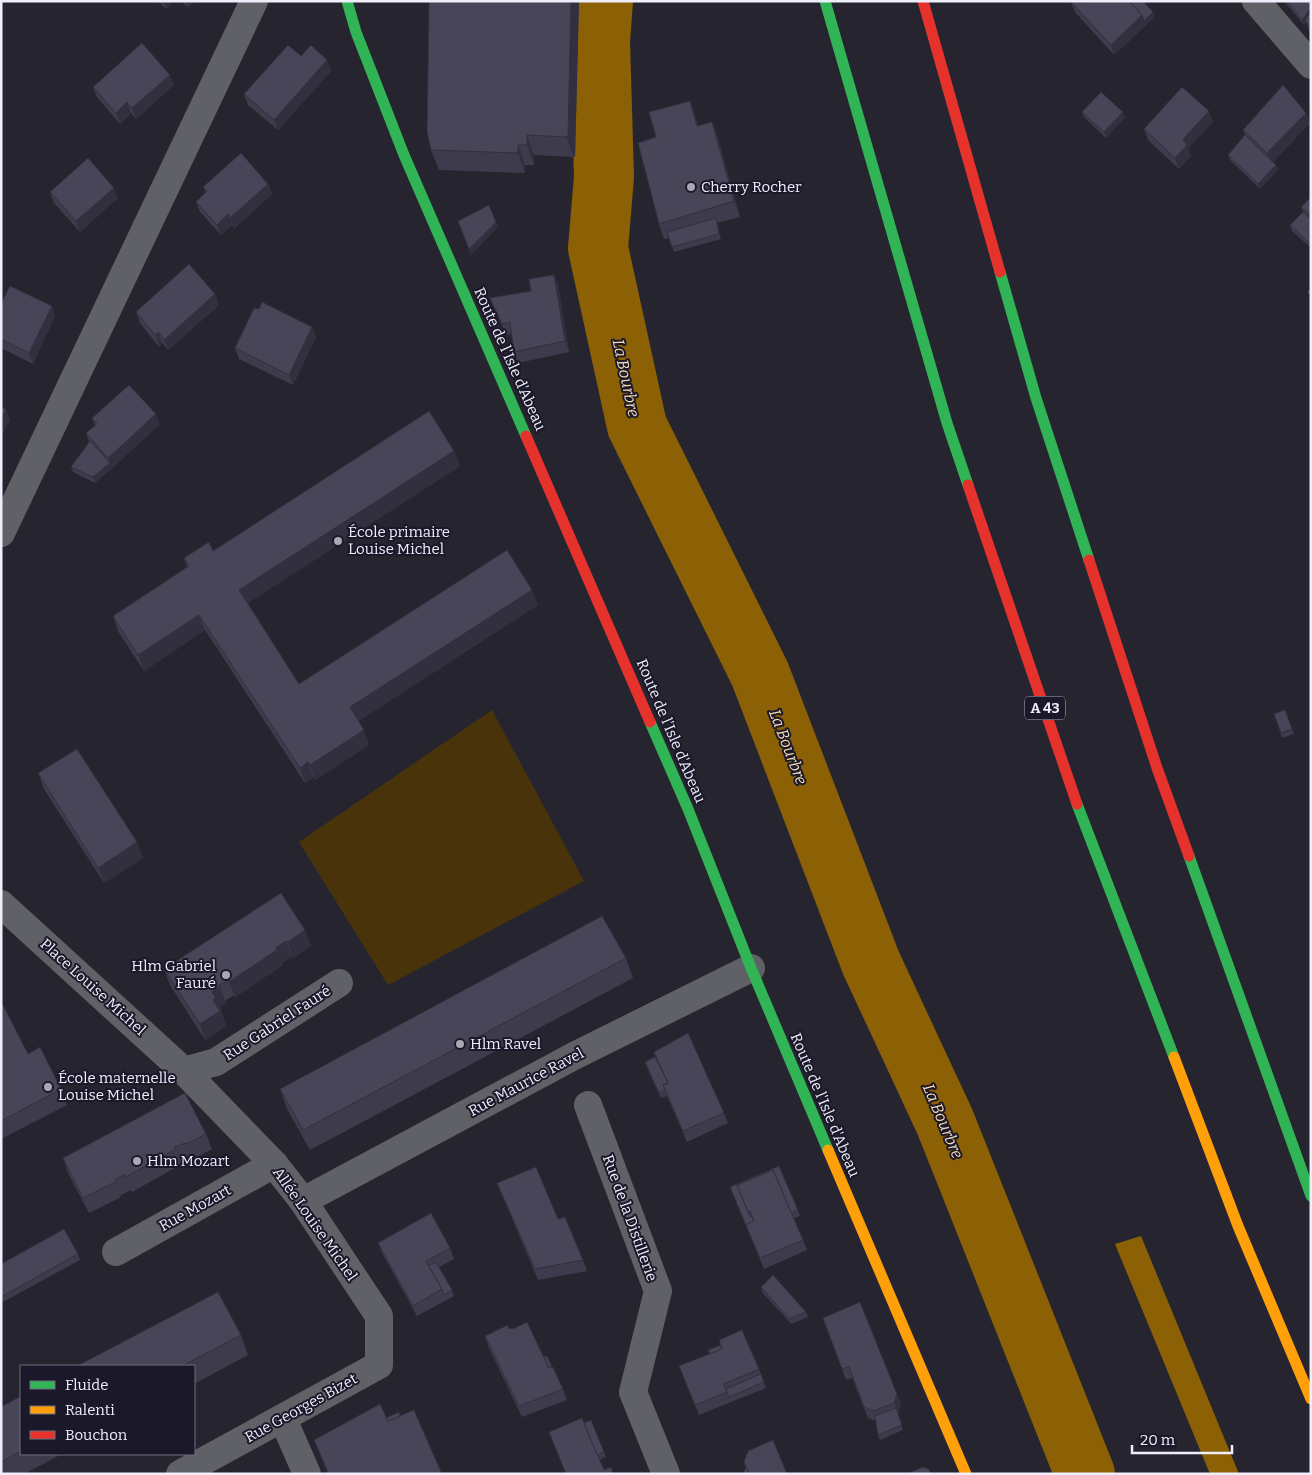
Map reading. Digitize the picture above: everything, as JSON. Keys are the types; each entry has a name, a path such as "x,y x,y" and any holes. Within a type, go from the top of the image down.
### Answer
{"main road":[{"name":"Route de l'Isle d'Abeau","path":"346,1 356,32 404,155 680,791 751,968 966,1474"},
{"name":"A 43","path":"825,1 947,423 1074,796 1238,1226 1311,1399"},
{"path":"923,1 1042,417 1157,768 1311,1196"}],"street":[{"path":"1,533 254,1"},
{"path":"1256,1 1311,64"},
{"name":"Place Louise Michel","path":"1,904 184,1071"},
{"name":"Rue Maurice Ravel","path":"303,1201 574,1056 751,968"},
{"name":"Rue Gabriel Fauré","path":"184,1071 216,1062 339,983"},
{"name":"Allée Louise Michel","path":"184,1071 274,1164 303,1201 379,1316"},
{"name":"Rue de la Distillerie","path":"588,1105 658,1292 633,1392 666,1474"},
{"name":"Rue Mozart","path":"116,1252 274,1164"},
{"name":"Rue Georges Bizet","path":"180,1474 379,1365 379,1316"},
{"path":"283,1419 307,1474"}],"shaded area":[{"path":"492,710 584,881 388,985 299,842"},
{"path":"1141,1236 1239,1474 1210,1474 1115,1244"}],"building":[{"path":"430,1 571,1 568,136 527,135 527,145 518,145 518,153 431,150 427,132"},
{"path":"1129,1 1142,15 1111,45 1071,2"},
{"path":"1129,1 1143,1 1153,12 1144,21 1142,15"},
{"path":"1287,1 1310,1 1311,8 1302,20"},
{"path":"1311,11 1311,27 1305,21"},
{"path":"142,43 170,75 132,108 127,102 116,113 93,87"},
{"path":"288,45 301,56 311,45 327,60 274,120 244,94"},
{"path":"1283,85 1306,113 1267,153 1243,130"},
{"path":"1182,87 1209,111 1183,139 1187,145 1175,158 1144,129"},
{"path":"1101,92 1123,112 1104,132 1082,112"},
{"name":"Cherry Rocher","path":"690,101 697,126 712,122 734,201 659,224 638,143 656,137 649,112"},
{"path":"1245,135 1276,165 1258,184 1228,155"},
{"path":"241,153 268,184 230,218 228,214 217,225 196,202 207,191 203,187"},
{"path":"88,158 114,188 76,221 50,192"},
{"path":"1311,197 1311,216 1301,207"},
{"path":"489,205 496,222 469,249 458,221"},
{"path":"1303,212 1311,219 1311,245 1290,225"},
{"path":"716,218 719,234 672,247 667,232"},
{"path":"189,264 215,294 164,340 158,332 156,336 136,312"},
{"path":"554,275 565,341 514,352 510,322 502,324 490,298 531,291 529,279"},
{"path":"10,286 52,306 29,353 1,339 1,304"},
{"path":"1311,288 1311,296 1307,292"},
{"path":"262,302 312,327 289,375 235,348 254,308 259,309"},
{"path":"129,385 156,414 108,458 86,433 97,424 92,418"},
{"path":"1,407 6,409 1,419"},
{"path":"429,411 454,451 239,590 299,684 507,550 532,590 350,707 364,730 310,765 308,762 300,768 199,615 138,655 113,616 189,566 184,558 209,542 213,551"},
{"path":"90,441 110,463 93,477 71,467"},
{"path":"1285,710 1292,729 1281,733 1274,714"},
{"path":"77,749 137,842 98,868 38,773"},
{"name":"Hlm Gabriel Fauré","path":"281,893 305,930 288,942 286,941 276,948 277,950 229,982 229,980 219,985 220,987 212,992 216,998 213,1000 220,1011 200,1024 164,969"},
{"path":"602,916 626,958 303,1130 280,1089"},
{"path":"1,1001 28,1054 40,1047 61,1089 1,1121"},
{"path":"688,1033 724,1113 683,1131 663,1085 668,1083 654,1052"},
{"path":"655,1057 668,1083 663,1085 665,1090 659,1093 645,1062"},
{"name":"Hlm Mozart","path":"185,1093 206,1134 175,1147 176,1149 126,1177 125,1174 115,1180 115,1182 83,1198 63,1158"},
{"path":"779,1166 798,1210 791,1213 773,1170 737,1185 750,1217 754,1221 746,1225 748,1230 730,1187"},
{"path":"536,1167 558,1219 565,1217 583,1260 535,1269 497,1183"},
{"path":"773,1170 803,1240 760,1258 746,1225 754,1221 750,1211 748,1212 737,1185"},
{"path":"431,1213 450,1248 426,1261 442,1289 413,1306 378,1243"},
{"path":"64,1229 78,1254 1,1297 1,1264"},
{"path":"436,1262 452,1290 444,1295 429,1266"},
{"path":"773,1275 806,1312 789,1319 761,1287"},
{"path":"218,1292 241,1335 184,1365 79,1365"},
{"path":"860,1302 897,1394 894,1403 873,1411 864,1407 849,1367 842,1369 823,1318"},
{"path":"527,1322 549,1368 553,1367 563,1389 519,1406 485,1336 508,1325 509,1329 513,1329"},
{"path":"742,1330 759,1369 724,1384 727,1392 695,1405 679,1366 722,1349 719,1340"},
{"path":"721,1345 722,1349 710,1354 708,1350"},
{"path":"547,1356 552,1367 549,1368 544,1357"},
{"path":"761,1374 764,1382 729,1397 726,1389"},
{"path":"20,1397 20,1452 1,1462 1,1407"},
{"path":"380,1404 388,1421 414,1410 442,1474 329,1474 314,1440"},
{"path":"896,1408 902,1425 878,1435 875,1416"},
{"path":"399,1412 400,1416 388,1421 386,1418"},
{"path":"582,1418 604,1470 611,1467 613,1474 566,1474 549,1432"},
{"path":"591,1420 604,1452 597,1455 584,1423"},
{"path":"773,1440 787,1474 749,1474 744,1462 748,1451"},
{"path":"746,1467 749,1474 743,1474"},
{"path":"923,1467 929,1469 931,1474 906,1474"}],"waterway":[{"name":"La Bourbre","path":"603,1 600,42 604,177 598,248 637,426 760,674 871,963 945,1122 1085,1474"}],"traffic: fast":[{"path":"347,1 356,32 404,155 526,436"},
{"path":"825,1 947,423 968,485"},
{"path":"1000,272 1036,398 1089,560"},
{"path":"650,722 688,809 751,968 828,1150"},
{"path":"1077,804 1174,1057"},
{"path":"1189,856 1311,1196"}],"traffic: slow":[{"path":"1174,1057 1238,1226 1311,1399"},
{"path":"828,1150 966,1474"}],"traffic: jam":[{"path":"923,1 1000,272"},
{"path":"526,436 650,722"},
{"path":"968,485 1077,804"},
{"path":"1089,560 1157,768 1189,856"}],"place":[{"name":"Cherry Rocher","path":"691,187"},
{"name":"École primaire Louise Michel","path":"338,541"},
{"name":"Hlm Gabriel Fauré","path":"226,975"},
{"name":"Hlm Ravel","path":"460,1044"},
{"name":"École maternelle Louise Michel","path":"48,1087"},
{"name":"Hlm Mozart","path":"137,1161"}]}
